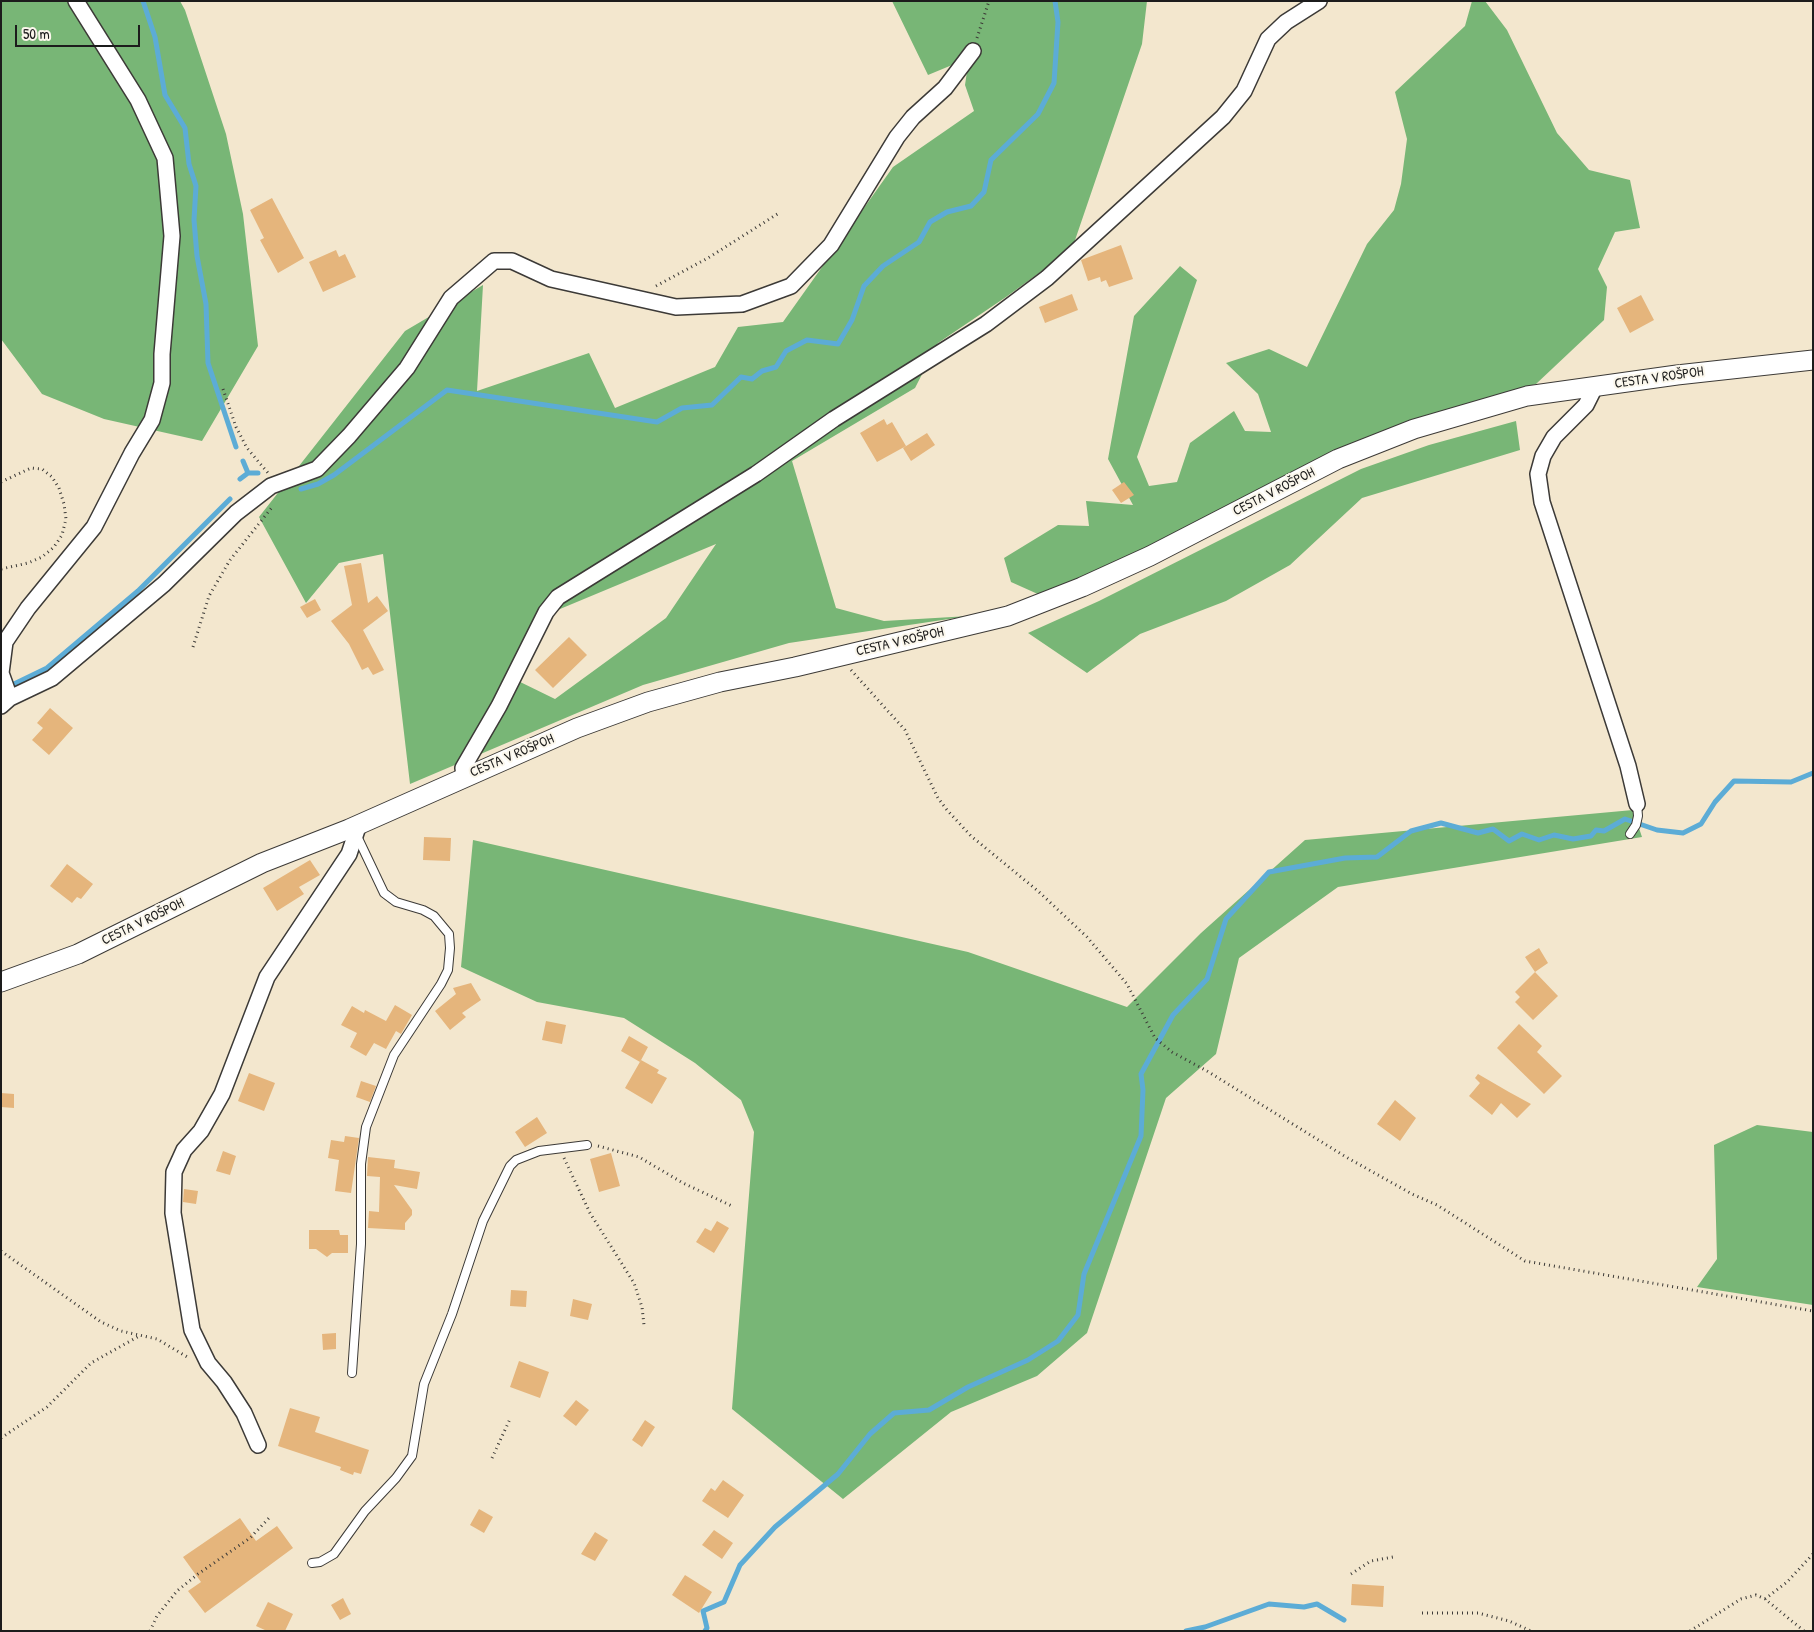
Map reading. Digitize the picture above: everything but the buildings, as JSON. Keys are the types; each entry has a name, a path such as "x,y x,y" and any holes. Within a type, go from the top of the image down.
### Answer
{"street":[{"path":"76,1 138,100 165,158 172,236 162,354 162,383 152,420 132,453 94,528 28,608 5,642 1,673 6,702 52,678 164,584 236,513 273,484 316,469 350,436 406,368 452,298 494,261 512,261 551,279 676,307 742,304 791,286 831,245 897,137 913,116 945,88 973,51"},
{"path":"464,776 464,768 499,706 546,612 558,597 756,474 834,419 986,324 1047,278 1223,117 1244,92 1268,39 1286,22 1318,1"},
{"name":"CESTA V ROŠPOH","path":"1,982 78,954 143,924 262,863 357,829 464,776 577,728 648,702 720,682 1008,616 1082,587 1150,556 1338,459 1414,429 1527,396 1677,375 1813,360"},
{"path":"1595,387 1586,405 1554,437 1538,474 1542,502 1628,766 1637,804"},
{"path":"258,1445 234,1396 208,1363 192,1330 173,1213 174,1172 184,1150 201,1131 222,1094 267,977 349,854 357,829"}],"lane":[{"path":"1630,834 1636,825 1638,816 1637,804"},
{"path":"352,1373 361,1244 362,1157 366,1127 394,1055 441,984 448,970 450,948 449,934 434,916 423,910 396,902 384,893 357,829"},
{"path":"312,1563 320,1562 334,1554 365,1511 396,1478 412,1456 424,1384 452,1314 484,1222 505,1174 516,1160 539,1151 558,1147 587,1145"}],"path":[{"path":"973,51 989,1"},
{"path":"627,296 658,285 708,258 779,212"},
{"path":"193,647 209,596 230,560 258,522 277,501 273,484 247,448 236,427 223,389"},
{"path":"1,482 31,468 42,469 52,477 59,488 66,519 62,535 54,547 42,557 28,563 1,568"},
{"path":"840,656 898,722 911,740 938,798 956,820 1077,927 1127,984 1138,1010 1155,1038 1172,1052 1412,1194 1444,1208 1525,1261 1813,1311"},
{"path":"587,1145 615,1149 639,1157 698,1191 732,1206"},
{"path":"558,1147 590,1213 634,1283 642,1307 644,1325"},
{"path":"1,1250 102,1322 121,1332 142,1334 157,1339 190,1359 208,1363"},
{"path":"1,1438 47,1407 91,1363 142,1334"},
{"path":"492,1458 510,1419"},
{"path":"150,1631 157,1616 177,1591 250,1538 269,1518"},
{"path":"1765,1599 1786,1582 1813,1554"},
{"path":"1351,1574 1371,1562 1393,1557"},
{"path":"1690,1631 1747,1597 1756,1595 1765,1599 1804,1631"},
{"path":"1422,1613 1478,1613 1509,1621 1531,1631"}],"green space":[{"path":"1,1 180,1 185,10 226,134 243,214 258,346 202,441 104,419 42,394 1,339"},
{"path":"892,1 1147,1 1142,44 1072,249 938,343 915,388 792,461 836,608 884,621 969,616 789,643 643,685 410,784 383,554 339,563 306,603 259,517 405,331 483,285 477,391 589,353 615,408 715,367 738,327 783,322 893,167 974,111 965,85 969,58 928,75","holes":["716,544 666,618 555,699 512,678 536,619"]},
{"path":"1472,1 1485,1 1507,30 1557,133 1589,170 1630,180 1640,228 1615,232 1598,269 1607,287 1604,320 1536,384 1419,419 1127,561 1040,595 1011,582 1004,558 1058,525 1089,526 1086,501 1133,505 1108,459 1134,316 1180,266 1197,280 1137,457 1149,486 1177,482 1190,443 1234,411 1245,431 1271,432 1258,394 1226,363 1269,349 1307,367 1367,244 1394,210 1401,184 1407,139 1395,92 1465,26"},
{"path":"1516,421 1520,450 1362,498 1290,565 1226,601 1140,634 1087,673 1028,633 1099,601 1361,469 1429,445"},
{"path":"1633,810 1642,837 1338,887 1239,958 1216,1054 1166,1098 1087,1333 1037,1376 951,1412 843,1499 732,1409 754,1132 741,1100 695,1063 624,1018 537,1002 461,967 473,840 968,952 1127,1007 1201,933 1305,840"},
{"path":"1757,1125 1813,1132 1813,1305 1697,1287 1717,1259 1714,1145"}],"waterway":[{"path":"143,1 155,37 165,95 185,128 189,164 196,186 194,220 197,256 206,304 208,363 236,447"},
{"path":"301,489 318,484 334,475 447,390 657,422 682,408 712,405 741,377 752,379 762,371 776,367 786,351 807,340 838,344 852,320 864,286 883,266 919,242 930,222 947,212 971,206 984,192 991,160 1038,114 1054,83 1058,22 1055,1"},
{"path":"243,461 248,473"},
{"path":"240,479 248,473 258,473"},
{"path":"14,684 47,668 138,591 230,499"},
{"path":"705,1631 707,1628 703,1611 724,1602 740,1565 775,1527 838,1474 870,1434 894,1413 929,1410 968,1387 1028,1360 1058,1341 1078,1315 1084,1274 1141,1136 1143,1090 1141,1074 1173,1015 1207,979 1226,919 1269,872 1345,858 1377,857 1411,831 1441,823 1478,833 1493,829 1509,841 1522,834 1539,840 1554,835 1573,839 1591,836 1596,830 1604,831 1625,819 1657,830 1683,833 1701,824 1715,802 1734,781 1791,782 1813,773"},
{"path":"1186,1631 1205,1627 1269,1604 1304,1607 1317,1604 1344,1620"}]}
